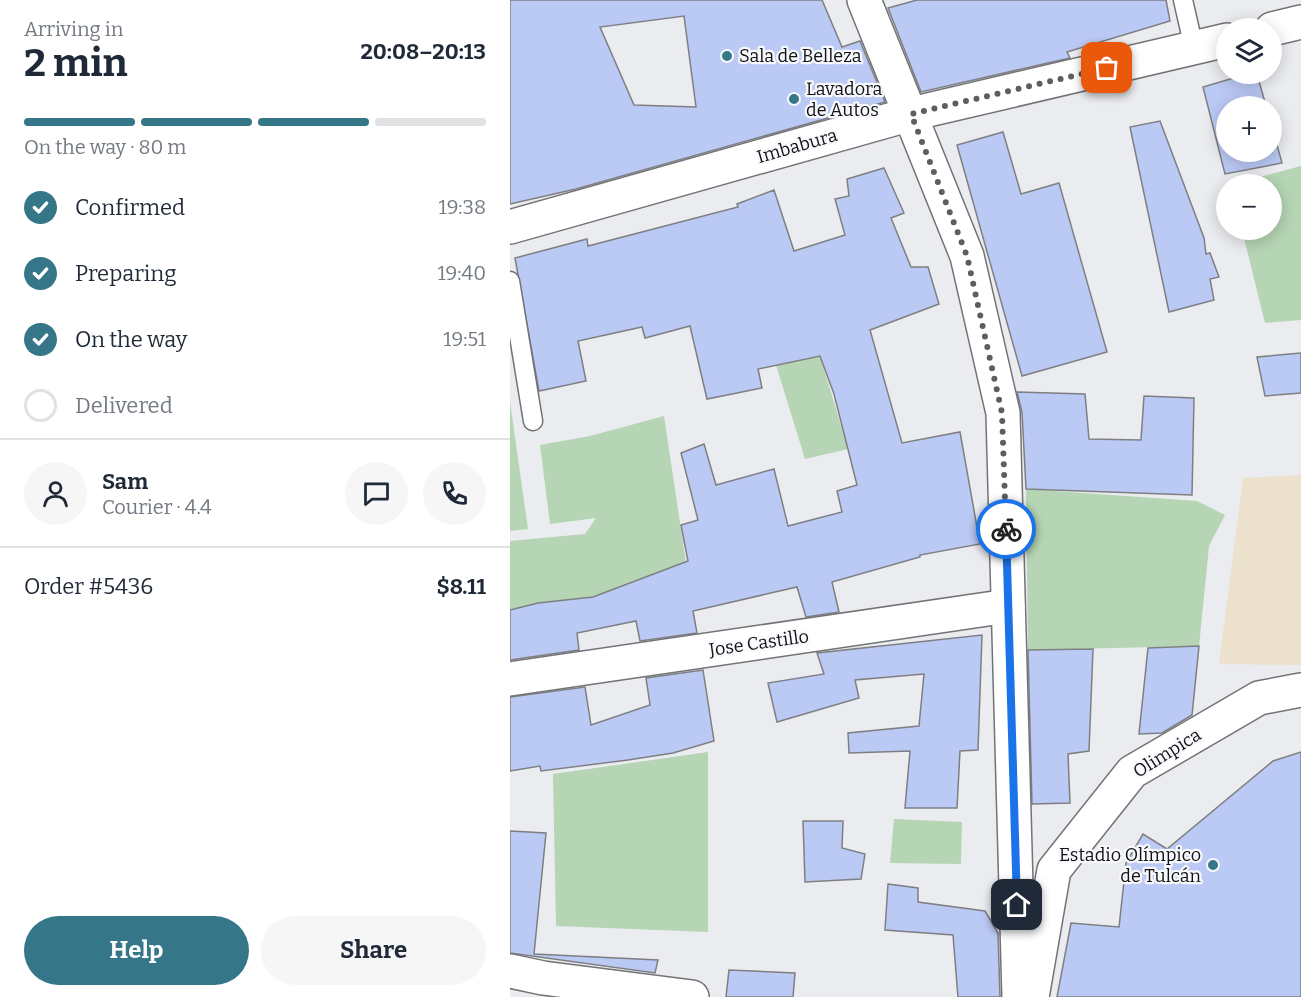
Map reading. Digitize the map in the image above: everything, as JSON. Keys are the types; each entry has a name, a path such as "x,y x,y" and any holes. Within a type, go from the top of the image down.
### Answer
{"street":[{"path":"864,0 967,256 1002,413 1019,997"},
{"path":"1282,27 1301,22"},
{"name":"Imbabura","path":"510,227 911,114 1216,43"},
{"name":"Jose Castillo","path":"510,679 1008,606"},
{"name":"Olimpica","path":"1032,997 1054,870 1132,772 1259,698 1301,690"},
{"path":"510,971 543,978 692,997"}],"lane":[{"path":"1183,0 1194,48"},
{"path":"510,281 533,421"}],"shaded area":[{"path":"1301,475 1301,665 1219,664 1243,478"}],"green space":[{"path":"1301,166 1301,320 1265,323 1244,240 1282,240 1282,174 1271,174"},
{"path":"820,356 848,449 805,459 776,365"},
{"path":"510,402 528,529 510,531"},
{"path":"664,416 687,569 642,578 593,597 510,610 510,541 585,534 596,518 550,524 540,445 590,436"},
{"path":"1026,489 1197,501 1225,515 1209,546 1199,646 1028,650"},
{"path":"708,752 708,932 556,926 553,774"},
{"path":"894,819 962,822 961,864 890,863"}],"building":[{"path":"510,0 822,0 842,47 860,41 885,102 576,189 510,204","holes":["684,16 696,107 634,105 600,27"]},
{"path":"917,0 1166,0 1170,21 1067,52 1070,58 921,92 888,8"},
{"path":"1216,83 1260,84 1263,96 1216,96 1216,138 1203,87"},
{"path":"1160,121 1204,238 1206,254 1210,253 1219,277 1210,279 1214,300 1169,312 1130,127"},
{"path":"1003,132 1021,194 1059,183 1107,352 1022,376 957,145"},
{"path":"1222,162 1282,163 1225,174"},
{"path":"884,168 904,213 891,218 911,267 928,267 939,304 870,330 902,443 960,432 980,544 920,555 920,557 832,582 839,612 806,617 797,587 693,611 697,633 640,641 636,621 577,633 579,650 510,660 510,610 538,603 593,597 688,561 681,525 698,520 681,453 704,444 716,485 774,469 788,526 842,512 837,491 857,485 834,394 820,356 758,369 762,388 707,399 690,326 645,338 642,327 578,341 586,381 539,391 515,258 587,239 588,246 738,207 737,204 774,190 794,251 845,235 835,199 849,196 847,179"},
{"path":"1301,353 1301,393 1265,396 1257,357"},
{"path":"1017,392 1085,394 1089,439 1141,440 1144,396 1194,398 1192,495 1026,489 1022,412"},
{"path":"982,635 978,750 960,751 957,808 905,808 910,751 849,753 848,733 919,726 924,674 855,680 859,698 777,722 768,683 824,674 817,653"},
{"path":"1199,646 1192,715 1162,733 1139,734 1148,648"},
{"path":"1093,649 1089,751 1068,754 1070,803 1032,804 1028,650"},
{"path":"703,670 714,741 673,753 628,760 541,771 540,766 510,771 510,697 585,687 591,725 650,705 646,678"},
{"name":"Estadio Olímpico de Tulcán","path":"1301,752 1301,997 1057,997 1071,923 1119,927 1126,863 1143,834 1167,849 1273,761"},
{"path":"803,821 843,821 842,848 865,854 861,879 805,882"},
{"path":"510,831 546,833 534,954 658,960 655,973 510,953"},
{"path":"888,884 918,888 918,902 985,911 998,933 1000,997 958,997 953,935 885,930"},
{"path":"729,970 795,973 793,997 726,997"}],"way so far":[{"path":"1006,529 1002,413 967,256 911,114 1107,68"}],"place":[{"name":"Sala de Belleza","path":"727,56"},
{"name":"Lavadora de Autos","path":"794,99"},
{"name":"Estadio Olímpico de Tulcán","path":"1213,865"}],"route":[{"path":"1006,529 1017,905"}]}
